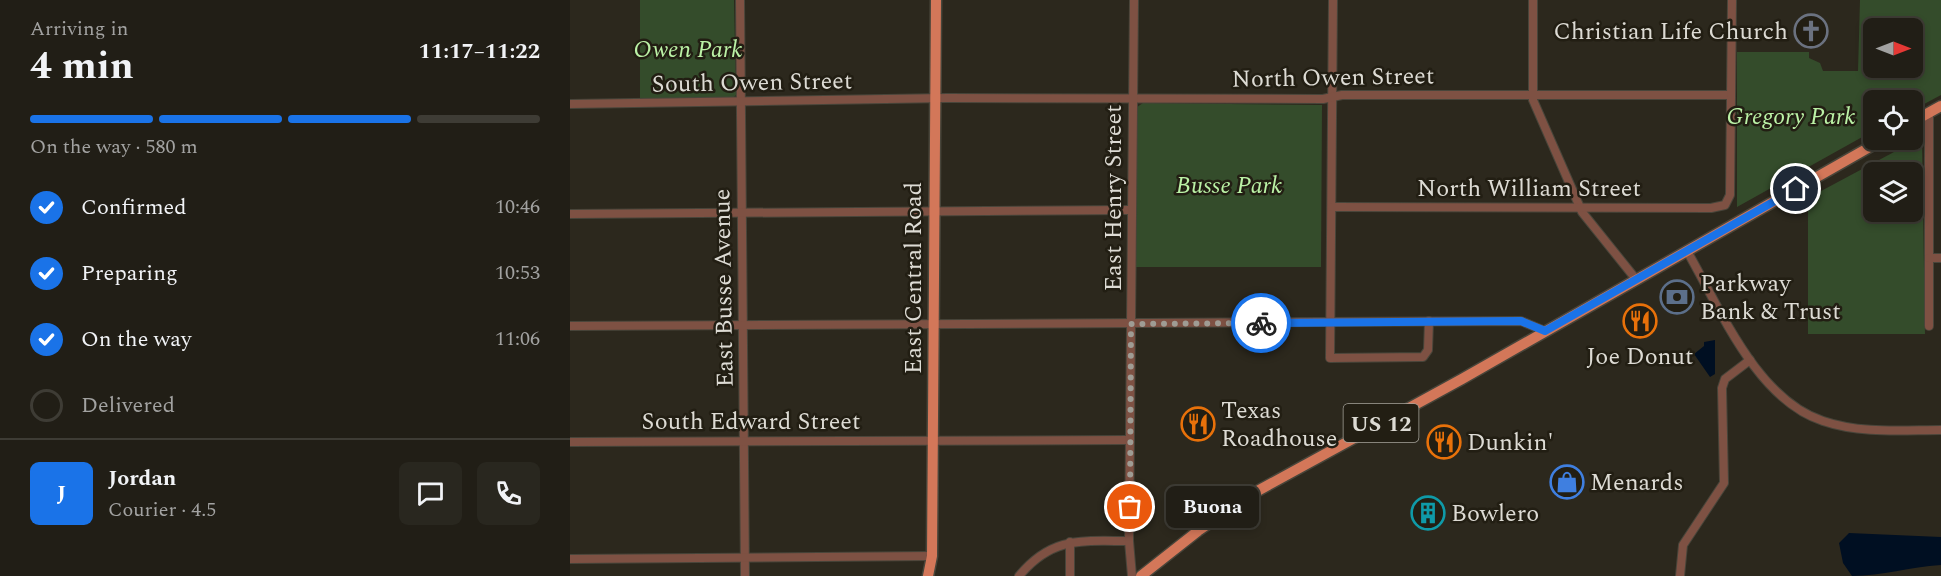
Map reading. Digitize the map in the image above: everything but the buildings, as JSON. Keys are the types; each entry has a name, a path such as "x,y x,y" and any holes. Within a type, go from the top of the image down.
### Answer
{"main road":[{"name":"East Central Road","path":"935,576 932,556 936,0"},
{"path":"1923,116 1941,106"},
{"name":"US 12","path":"1141,576 1198,531 1252,494 1864,150"},
{"name":"East Central Road","path":"928,576 932,556"}],"street":[{"name":"East Busse Avenue","path":"740,0 745,576"},
{"name":"East Henry Street","path":"1132,576 1129,541 1134,0"},
{"path":"1334,0 1330,358 1423,357 1428,350 1429,321"},
{"path":"1533,0 1532,95 1579,208 1635,278"},
{"path":"1731,95 1732,0"},
{"name":"North Owen Street","path":"935,99 1323,99 1333,96 1731,95"},
{"name":"North William Street","path":"1332,207 1711,208 1725,205 1730,195 1731,95"},
{"name":"South Owen Street","path":"570,104 935,99"},
{"path":"1929,113 1929,326"},
{"path":"570,214 1132,210"},
{"path":"1687,251 1750,360 1774,390 1789,403 1823,421 1863,429 1941,430"},
{"path":"1929,258 1941,258"},
{"path":"570,326 1521,321 1545,331"},
{"path":"1680,576 1683,545 1724,483 1722,388 1725,379 1750,360"},
{"name":"South Edward Street","path":"570,442 1130,440"},
{"path":"1019,576 1043,553 1070,542 1129,541"},
{"path":"1070,542 1070,576"},
{"path":"570,559 932,556"}],"green space":[{"name":"Owen Park","path":"640,0 734,0 736,95 733,98 640,99"},
{"name":"Gregory Park","path":"1860,0 1941,0 1941,95 1923,105 1923,90 1863,90 1863,137 1737,207 1737,52 1809,52 1809,58 1820,63 1823,71 1858,71"},
{"name":"Busse Park","path":"1143,103 1322,105 1321,267 1136,267 1137,107"},
{"path":"1898,150 1922,150 1922,162 1875,162"},
{"path":"1863,169 1863,222 1923,222 1923,203 1925,334 1808,334 1808,198"}],"water":[{"path":"1715,340 1715,374 1710,377 1694,354 1704,346 1704,342"},
{"path":"1849,533 1941,537 1941,565 1852,576 1843,563 1839,543"}],"way so far":[{"path":"1130,507 1131,324 1261,323"}],"place":[{"name":"Christian Life Church","path":"1811,31"},
{"name":"Parkway Bank & Trust","path":"1677,297"},
{"name":"Joe Donut","path":"1640,321"},
{"name":"Texas Roadhouse","path":"1198,424"},
{"name":"Dunkin'","path":"1444,442"},
{"name":"Menards","path":"1567,482"},
{"name":"Buona","path":"1130,507"},
{"name":"Bowlero","path":"1428,513"}],"route":[{"path":"1261,323 1521,321 1545,331 1635,278 1796,189"}]}
